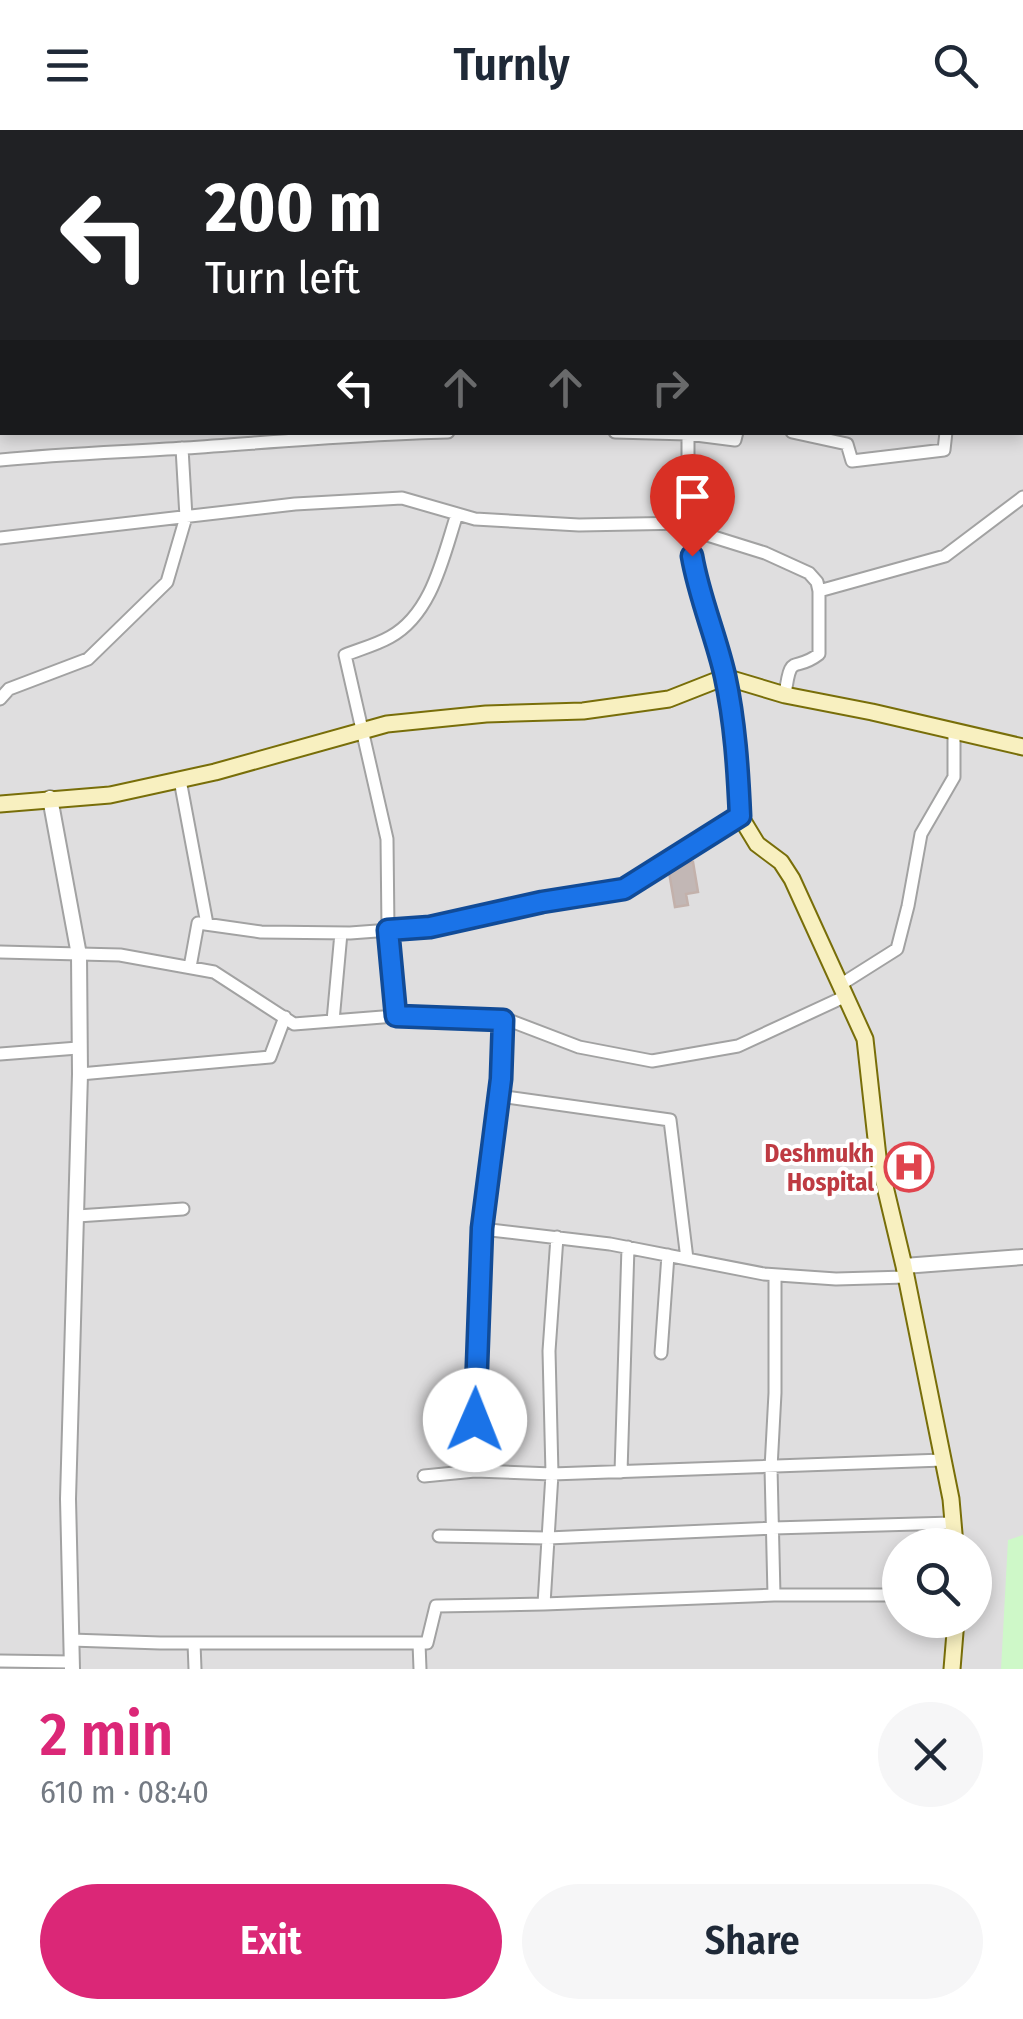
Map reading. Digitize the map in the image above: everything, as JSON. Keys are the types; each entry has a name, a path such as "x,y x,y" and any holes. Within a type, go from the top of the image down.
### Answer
{"main road":[{"path":"725,677 738,762 740,816 757,844 782,862 792,879 866,1038 878,1157 953,1528"},
{"path":"0,804 110,796 215,772 388,724 486,714 583,711 669,699 725,677 786,695 1023,747"},
{"path":"952,1669 955,1638"}],"street":[{"path":"0,460 369,435"},
{"path":"688,435 688,526 697,583 725,677"},
{"path":"701,435 735,440 736,435"},
{"path":"806,435 846,444 852,462 944,450 946,435"},
{"path":"0,699 9,689 88,659 167,582 186,517 182,448"},
{"path":"0,538 295,504 402,498 474,519 688,526 765,553 808,573 817,582 819,654 792,666 786,695"},
{"path":"820,591 944,556 1023,498"},
{"path":"396,1016 388,930 386,838 345,656 391,637 416,616 438,574 457,514"},
{"path":"0,952 120,955 214,972 294,1024 396,1016 511,1020 579,1047 652,1060 738,1046 843,990 897,948 921,834 954,777 954,731"},
{"path":"180,780 206,924"},
{"path":"0,1661 72,1665 68,1500 80,1074 78,955 50,798"},
{"path":"190,967 198,923 260,932 342,933 430,927 542,902 624,889 740,816"},
{"path":"334,1020 342,933"},
{"path":"80,1074 270,1057 284,1017"},
{"path":"475,1470 482,1228 499,1096 503,1020"},
{"path":"0,1054 78,1048"},
{"path":"499,1096 670,1120 688,1258"},
{"path":"77,1216 184,1210"},
{"path":"482,1228 628,1247 775,1274 836,1279 1023,1257"},
{"path":"544,1604 552,1474 549,1351 557,1237"},
{"path":"622,1472 628,1247"},
{"path":"661,1353 668,1255"},
{"path":"774,1594 771,1468 775,1274"},
{"path":"424,1476 475,1470 552,1474 942,1460"},
{"path":"439,1536 548,1538 953,1524"},
{"path":"71,1640 427,1644 436,1606 774,1594 882,1595"},
{"path":"194,1643 195,1669"},
{"path":"418,1643 420,1669"}],"shaded area":[{"path":"0,435 1023,435 1023,1669 0,1669"}],"green space":[{"path":"1023,1535 1023,1669 1001,1669 1008,1540"}],"building":[{"path":"693,862 698,892 686,894 688,905 675,907 669,872"},
{"path":"903,1152 918,1152 917,1180 903,1179"}],"place":[{"name":"Deshmukh Hospital","path":"909,1167"}],"route":[{"path":"475,1420 482,1228 501,1079 503,1020 396,1016 388,930 430,927 542,902 624,889 740,816 738,762 725,677 692,556"}]}
